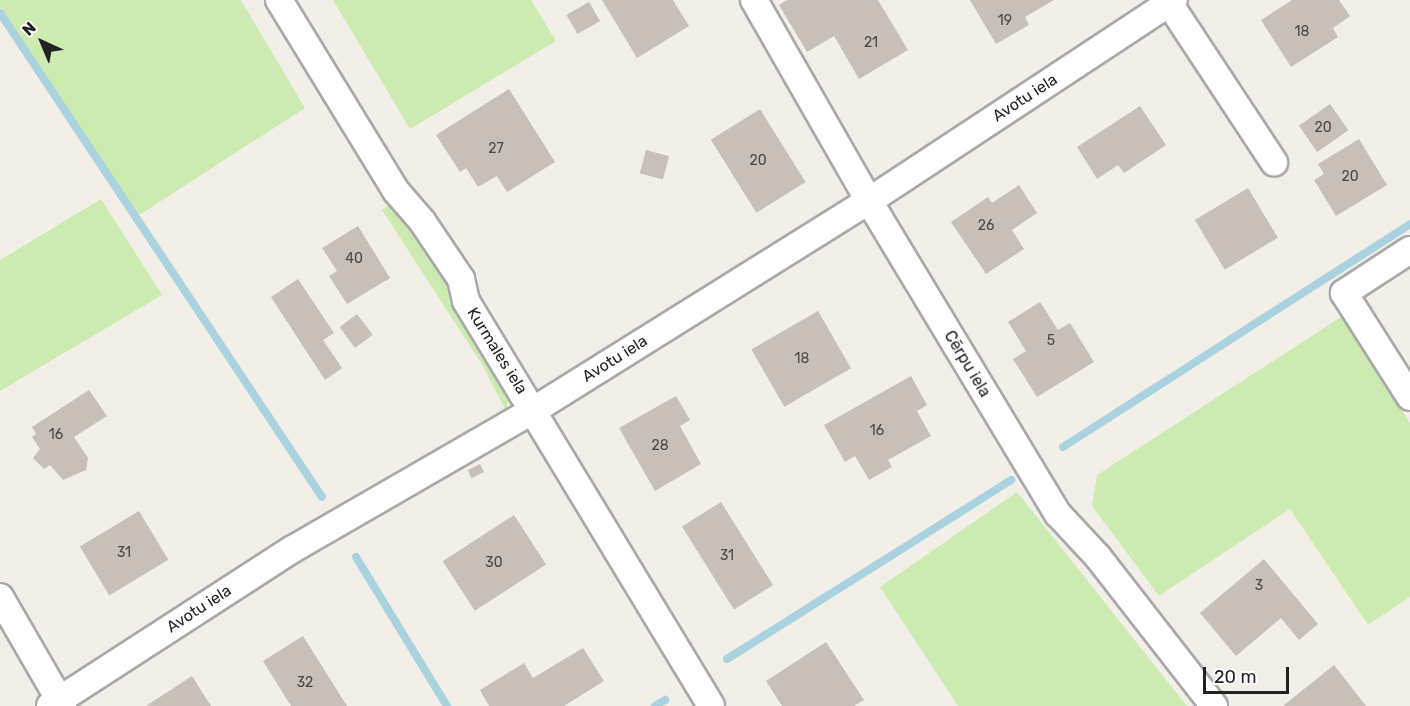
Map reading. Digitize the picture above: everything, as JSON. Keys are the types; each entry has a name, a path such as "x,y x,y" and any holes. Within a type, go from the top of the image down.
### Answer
{"street":[{"name":"Kurmales iela","path":"279,0 396,191 422,221 461,279 466,301 711,706"},
{"name":"Cērpu iela","path":"754,0 869,201 1058,514 1098,557 1214,706"},
{"name":"Avotu iela","path":"58,704 293,549 534,410 869,201 1172,2"},
{"path":"1172,2 1274,162"},
{"path":"1410,250 1344,293 1410,397"},
{"path":"0,597 58,704"}],"green space":[{"path":"0,0 241,0 305,108 133,219 0,7"},
{"path":"333,0 531,0 556,41 410,129"},
{"path":"101,199 162,295 0,391 0,260"},
{"path":"391,204 449,285 509,395 506,411 483,366 382,210"},
{"path":"1341,317 1410,423 1410,597 1368,625 1290,509 1159,596 1092,506 1097,475"},
{"path":"1017,492 1187,706 958,706 880,587"}],"building":[{"path":"602,0 673,0 689,26 637,58"},
{"path":"787,0 878,0 908,50 859,79 834,36 807,52 779,5"},
{"path":"970,0 1054,0 1025,17 1029,25 996,44"},
{"path":"1292,0 1339,0 1350,16 1333,28 1338,37 1291,67 1261,20"},
{"path":"589,2 600,21 577,34 566,15"},
{"path":"509,89 555,162 507,192 497,176 478,187 466,168 460,172 436,135"},
{"path":"1330,104 1348,130 1317,152 1299,126"},
{"path":"1140,106 1166,145 1124,173 1118,165 1097,179 1077,147"},
{"path":"760,109 806,182 756,213 711,140"},
{"path":"1359,139 1387,185 1336,216 1314,180 1324,174 1318,164"},
{"path":"646,150 669,156 663,179 640,173"},
{"path":"1019,185 1037,213 1012,230 1024,249 986,274 951,222 988,197 992,203"},
{"path":"1248,188 1278,238 1225,270 1195,220"},
{"path":"358,226 390,278 347,304 329,276 337,271 322,248"},
{"path":"298,279 334,333 323,340 342,368 325,380 271,297"},
{"path":"1040,302 1058,330 1070,323 1094,362 1037,397 1013,359 1026,351 1008,322"},
{"path":"818,311 851,368 784,407 751,350"},
{"path":"357,314 373,335 355,348 339,327"},
{"path":"911,376 927,405 917,411 931,436 888,460 892,467 869,480 855,456 845,462 824,425"},
{"path":"89,390 107,416 74,437 88,458 86,470 63,480 50,465 44,469 33,458 40,449 32,437 36,434 32,427"},
{"path":"676,396 690,420 680,426 701,464 655,491 619,428"},
{"path":"480,464 484,472 472,478 468,470"},
{"path":"721,502 773,585 734,609 682,526"},
{"path":"139,511 168,560 109,595 80,547"},
{"path":"514,515 546,564 475,611 443,561"},
{"path":"1264,559 1318,624 1299,640 1281,618 1236,656 1200,613"},
{"path":"303,636 347,706 291,706 263,661"},
{"path":"826,642 864,700 854,706 782,706 766,681"},
{"path":"583,648 604,681 564,706 489,706 480,690 524,663 533,678"},
{"path":"1334,665 1366,706 1283,706"},
{"path":"192,676 211,706 146,706"}],"waterway":[{"path":"0,13 322,497"},
{"path":"1063,447 1410,224"},
{"path":"727,659 1011,480"},
{"path":"356,557 447,706"},
{"path":"655,706 665,700"}]}
